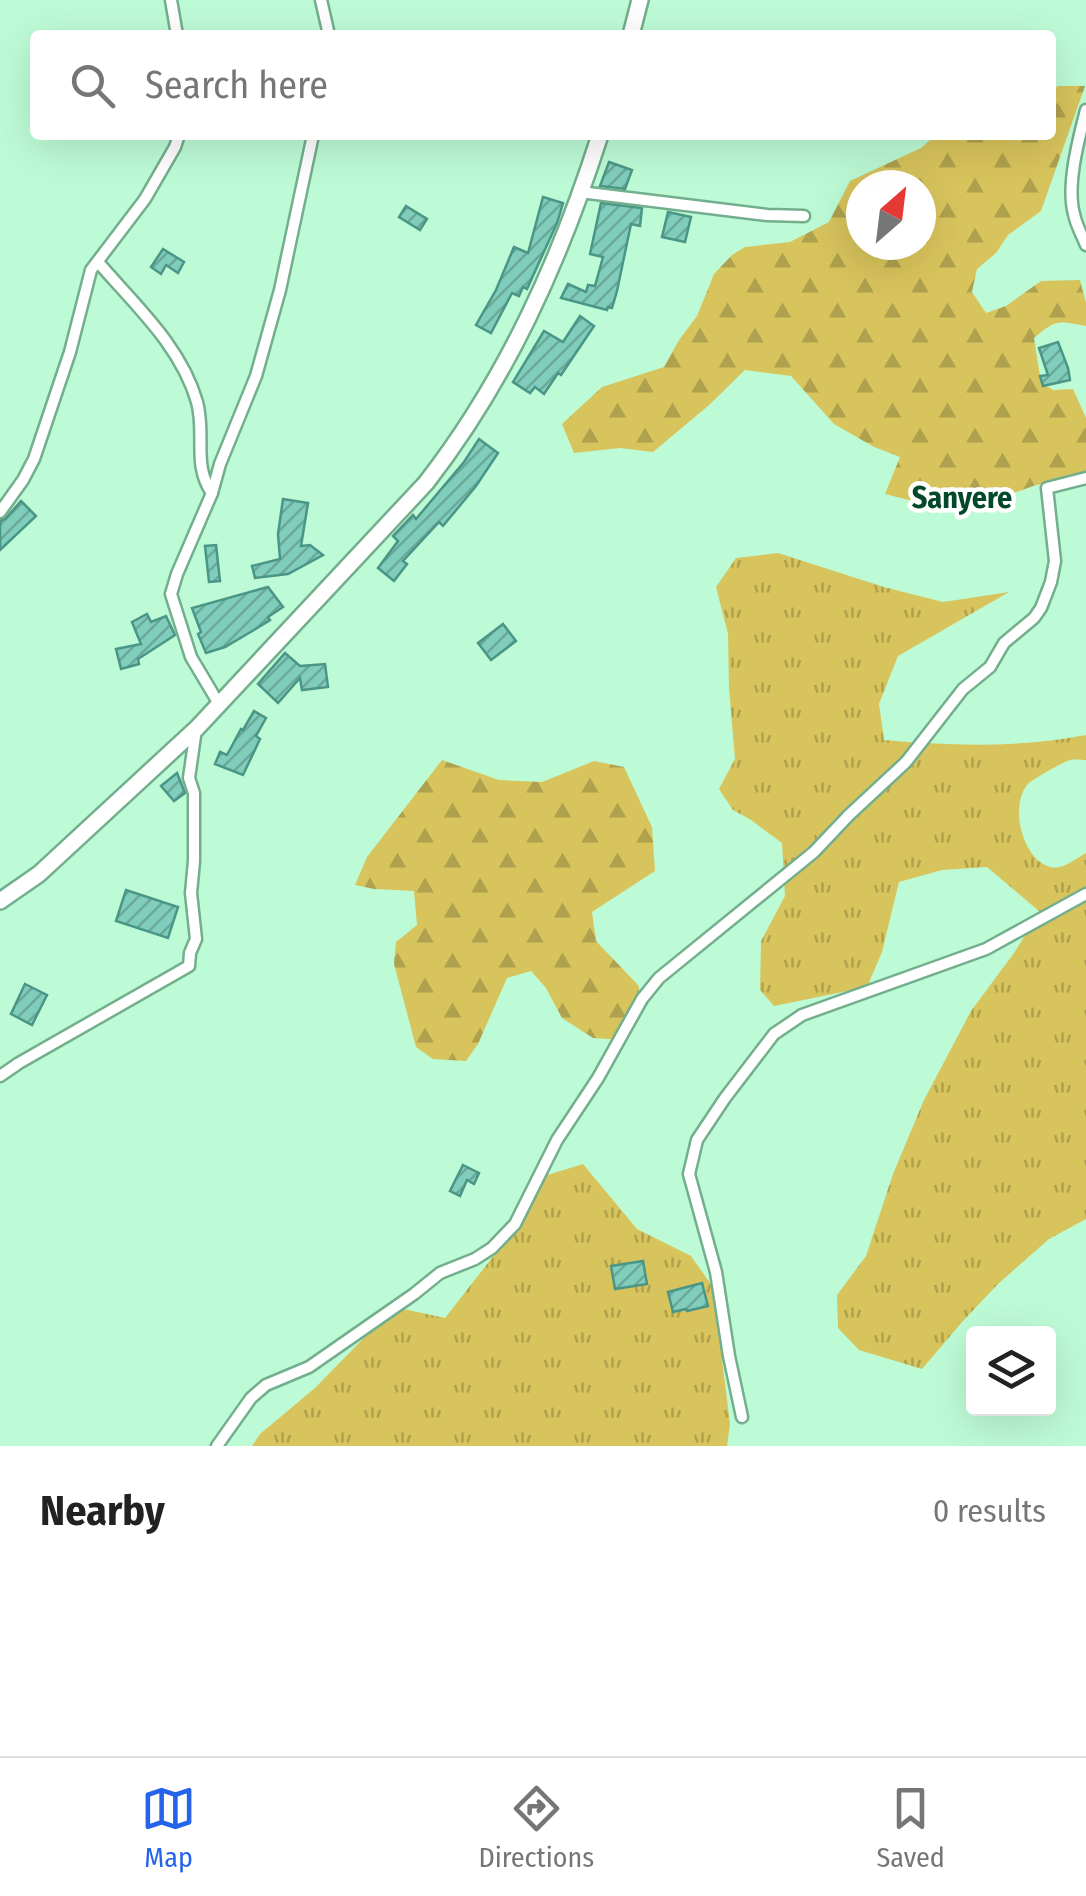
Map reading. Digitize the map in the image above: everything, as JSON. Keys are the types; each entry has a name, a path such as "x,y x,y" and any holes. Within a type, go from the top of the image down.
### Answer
{"street":[{"path":"171,0 177,30"},
{"path":"321,0 328,30"},
{"path":"632,30 640,0"},
{"path":"1086,110 1072,189 1073,213 1086,244"},
{"path":"0,512 34,459 70,352 86,285 98,262 145,199 177,140"},
{"path":"218,704 190,656 171,594 256,376 272,324 312,140"},
{"path":"0,900 39,874 196,728 426,483 455,447 493,387 551,271 598,140"},
{"path":"580,192 804,216"},
{"path":"98,262 167,341 187,374 198,406 201,472 212,494"},
{"path":"217,1446 251,1398 266,1385 310,1367 440,1273 492,1248 516,1224 557,1140 658,978 814,852 906,762 964,689 995,660 1004,643 1034,618 1051,582 1054,562 1048,488 1086,478"},
{"path":"0,1076 189,966 196,940 191,893 194,793 188,778 196,728"},
{"path":"742,1417 716,1272 688,1174 706,1126 774,1034 802,1015 986,949 1086,894"}],"green space":[{"path":"1085,86 1041,211 1008,235 996,253 977,269 972,292 986,313 1006,306 1041,281 1080,280 1086,326 1058,323 1034,338 1041,383 1053,390 1073,389 1086,418 1086,471 984,504 945,509 885,494 900,457 834,424 791,376 745,370 653,452 620,448 574,453 562,424 602,387 664,367 697,316 714,274 732,255 745,247 790,242 829,222 846,189 846,260 936,260 936,170 874,170 930,140 1056,140 1056,87"},
{"path":"778,553 943,602 1009,592 898,656 879,704 884,740 985,745 1086,735 1086,760 1066,761 1028,784 1022,793 1019,817 1026,843 1040,862 1059,867 1086,853 1086,1219 1049,1239 998,1284 922,1369 859,1350 838,1328 837,1295 866,1256 893,1174 924,1100 971,1011 1040,912 987,867 942,870 899,882 882,952 867,987 774,1006 760,990 761,941 785,896 782,843 733,810 719,789 735,759 728,634 716,587 736,558"},
{"path":"442,760 499,780 542,782 594,761 624,767 652,827 655,871 592,912 596,941 639,986 636,1024 623,1040 593,1038 562,1018 546,988 531,971 507,978 478,1044 466,1061 433,1059 416,1047 394,964 396,942 417,925 414,891 355,885 367,857"},
{"path":"583,1164 637,1229 691,1256 727,1307 722,1359 730,1424 727,1446 252,1446 394,1307 445,1318 520,1222 544,1176"}],"building":[{"path":"609,162 632,170 625,189 600,186"},
{"path":"543,197 563,203 557,223 527,289 523,287 519,296 512,293 491,333 476,325 514,247 528,253"},
{"path":"601,203 642,208 640,226 631,224 617,291 612,308 607,310 561,298 568,284 586,292 588,285 595,286 603,257 590,254"},
{"path":"406,206 427,219 420,230 399,217"},
{"path":"668,212 691,217 685,242 662,237"},
{"path":"163,249 184,262 178,273 166,265 161,274 151,267"},
{"path":"580,316 594,326 544,394 535,387 530,393 513,382 544,331 563,342"},
{"path":"1058,342 1070,380 1043,386 1040,376 1048,375 1039,348"},
{"path":"479,439 498,453 443,526 439,522 403,561 407,564 394,581 378,568 398,541 393,536 413,515 416,519"},
{"path":"283,499 308,503 301,546 310,545 323,555 288,574 255,578 252,566 280,559 278,534"},
{"path":"21,501 36,516 0,550 0,521"},
{"path":"216,545 220,581 209,582 205,546"},
{"path":"268,587 283,607 254,630 206,653 192,608"},
{"path":"147,614 151,622 166,616 175,635 138,659 139,664 121,669 116,649 141,644 132,622"},
{"path":"503,624 516,641 491,660 478,643"},
{"path":"285,653 300,666 325,664 328,687 302,690 300,678 278,703 258,684"},
{"path":"254,711 266,718 243,775 215,764 220,752 227,755"},
{"path":"177,773 185,793 174,801 161,786"},
{"path":"126,890 178,907 168,938 116,921"},
{"path":"25,984 47,995 32,1025 11,1014"},
{"path":"463,1165 479,1173 474,1184 467,1180 460,1196 450,1191"},
{"path":"643,1261 647,1284 615,1289 611,1266"},
{"path":"702,1283 708,1306 673,1312 668,1292"}],"district":[{"name":"Sanyere","path":"962,498"}]}
